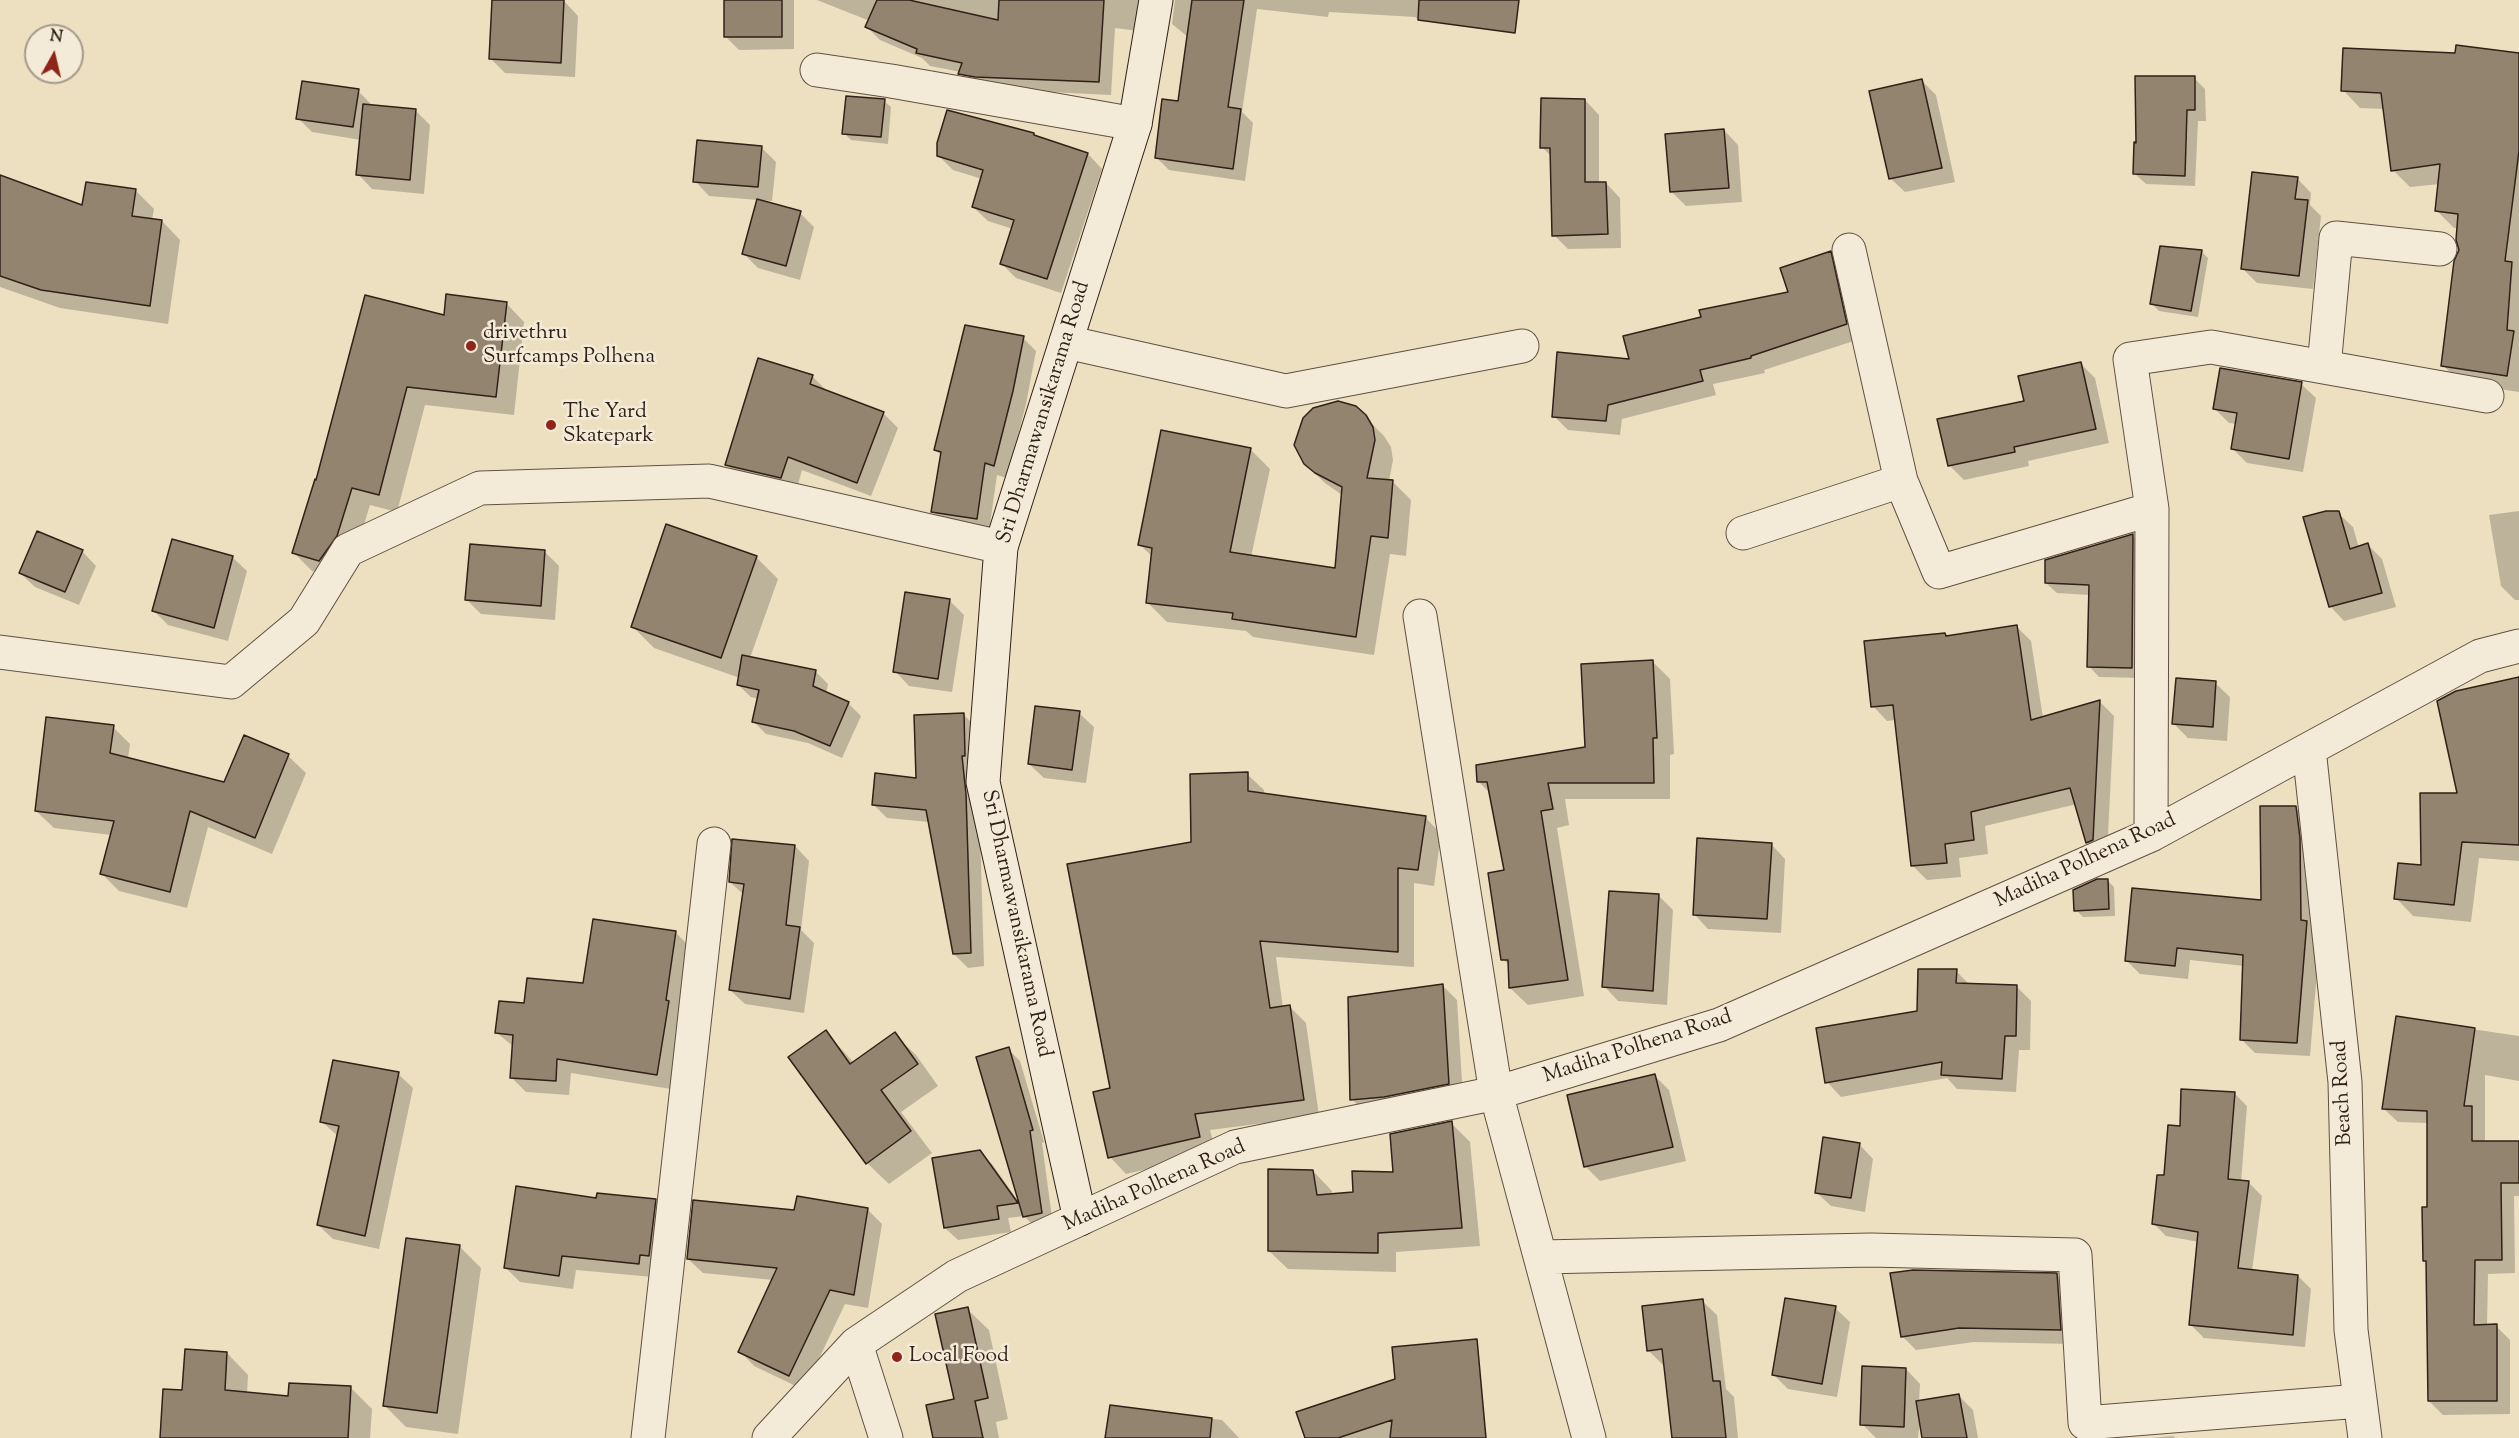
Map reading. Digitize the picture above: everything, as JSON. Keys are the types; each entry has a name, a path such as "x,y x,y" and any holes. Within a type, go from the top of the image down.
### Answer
{"street":[{"name":"Sri Dharmawansikarama Road","path":"1080,1219 983,782 1002,548 1135,124 1156,0"},
{"path":"817,70 1135,124"},
{"path":"2324,367 2336,238 2440,249"},
{"path":"1850,250 1901,481 1939,572 2152,509"},
{"path":"1066,342 1286,391 1522,346"},
{"path":"2151,835 2152,509 2130,360 2211,347 2487,396"},
{"path":"0,652 231,682 304,621 348,550 480,488 709,481 1002,548"},
{"path":"1743,533 1901,481"},
{"path":"1420,616 1496,1093 1589,1438"},
{"name":"Madiha Polhena Road","path":"769,1438 856,1344 957,1276 1235,1147 1496,1093 1719,1025 2151,835 2480,656 2519,646"},
{"name":"Beach Road","path":"2309,749 2346,1082 2351,1330 2365,1438"},
{"path":"648,1438 714,844"},
{"path":"1541,1257 1871,1250 2074,1255 2085,1423 2360,1401"},
{"path":"856,1344 886,1438"}],"building":[{"path":"492,0 564,0 561,63 489,59"},
{"path":"724,0 782,0 782,37 724,37"},
{"path":"877,0 909,0 998,20 999,0 1104,0 1099,82 975,77 958,74 962,63 916,53 917,49 865,27"},
{"path":"1192,0 1244,0 1228,107 1241,109 1233,169 1155,158 1162,99 1178,101"},
{"path":"1419,0 1519,0 1515,33 1418,20"},
{"path":"2456,45 2519,53 2519,151 2505,261 2512,262 2507,330 2514,331 2507,376 2441,366 2454,261 2459,250 2456,240 2458,214 2435,211 2440,164 2391,171 2381,93 2341,91 2343,48 2455,53"},
{"path":"2135,76 2195,76 2195,110 2187,110 2185,176 2133,174 2134,142 2136,143"},
{"path":"1922,79 1942,168 1889,179 1869,91"},
{"path":"302,81 359,89 353,127 296,119"},
{"path":"846,96 885,99 881,137 842,134"},
{"path":"1541,98 1585,99 1585,182 1606,182 1608,234 1552,236 1550,148 1540,148"},
{"path":"363,104 416,109 410,180 356,175"},
{"path":"947,110 1034,133 1034,135 1088,153 1047,279 1000,264 1014,220 972,207 983,170 937,156 937,143"},
{"path":"1724,129 1729,188 1670,192 1665,134"},
{"path":"697,140 762,146 758,187 693,182"},
{"path":"2252,172 2298,177 2295,199 2308,200 2299,276 2241,269"},
{"path":"0,175 82,205 86,182 136,189 132,216 162,220 150,306 41,290 0,276"},
{"path":"757,199 801,211 786,266 742,254"},
{"path":"2160,246 2202,250 2191,311 2150,304"},
{"path":"1831,251 1847,324 1751,356 1751,358 1700,370 1703,381 1608,405 1606,421 1552,417 1557,352 1629,359 1623,336 1701,317 1699,310 1788,292 1780,268"},
{"path":"446,294 507,302 496,397 407,387 379,495 352,488 337,536 319,561 292,553 316,480 365,295 444,315"},
{"path":"965,325 1024,336 994,466 985,463 977,519 931,512 941,452 934,450"},
{"path":"758,358 813,375 810,384 884,412 857,483 788,457 781,478 725,465"},
{"path":"2081,362 2096,429 2014,447 2015,452 1948,466 1937,419 2024,401 2018,376"},
{"path":"2220,368 2302,382 2289,459 2231,449 2237,413 2213,409"},
{"path":"1338,401 1356,406 1366,415 1373,427 1375,440 1367,478 1393,480 1388,538 1371,536 1356,637 1232,619 1233,613 1146,603 1152,548 1138,545 1161,430 1251,448 1230,552 1335,568 1342,487 1315,473 1304,464 1294,445 1303,418 1313,408"},
{"path":"2326,511 2339,511 2350,549 2368,543 2382,593 2329,607 2303,517"},
{"path":"666,524 757,556 721,658 631,627"},
{"path":"37,531 83,550 65,592 19,573"},
{"path":"2133,534 2132,668 2087,667 2089,585 2045,583 2045,560"},
{"path":"172,539 233,556 214,628 152,611"},
{"path":"470,544 545,550 541,606 465,600"},
{"path":"905,592 950,599 938,679 893,672"},
{"path":"2017,625 2031,720 2100,700 2093,840 2086,843 2070,788 1971,812 1974,840 1945,844 1947,863 1911,866 1893,705 1871,707 1864,641 1945,633 1946,636"},
{"path":"742,655 816,670 813,686 849,702 830,746 794,731 752,722 759,690 737,685"},
{"path":"1653,660 1657,738 1653,738 1654,783 1548,783 1553,809 1541,811 1568,980 1509,988 1508,960 1501,960 1488,873 1504,870 1487,782 1477,782 1476,765 1585,747 1581,664"},
{"path":"2519,677 2519,845 2462,842 2454,905 2394,899 2398,863 2421,865 2420,793 2457,793 2437,701 2456,691"},
{"path":"2176,678 2216,681 2213,727 2172,724"},
{"path":"1035,706 1080,711 1072,770 1028,764"},
{"path":"964,713 965,756 962,756 966,794 971,953 953,954 926,810 872,805 875,773 916,778 914,715"},
{"path":"46,717 114,725 110,753 224,782 244,735 289,754 255,838 190,811 170,892 100,874 114,821 35,811"},
{"path":"1248,772 1248,791 1426,816 1418,870 1398,868 1398,952 1260,941 1270,1008 1290,1005 1304,1100 1195,1114 1200,1137 1108,1158 1093,1092 1110,1088 1067,864 1191,842 1190,774"},
{"path":"2260,806 2296,806 2300,838 2301,920 2307,921 2297,1043 2240,1040 2243,955 2177,948 2175,966 2125,961 2132,888 2261,900"},
{"path":"1697,838 1772,843 1767,919 1693,915"},
{"path":"732,839 795,845 786,925 800,927 790,999 729,990 744,884 729,882"},
{"path":"2097,879 2108,879 2109,909 2074,911 2073,890"},
{"path":"1609,891 1659,894 1653,991 1602,987"},
{"path":"593,919 676,931 666,1000 669,1001 657,1075 557,1059 556,1081 510,1078 513,1035 495,1033 499,1001 524,1003 527,978 583,983"},
{"path":"1918,969 1957,969 1956,983 2017,985 2016,1036 2005,1036 2002,1079 1941,1075 1942,1062 1825,1083 1816,1028 1917,1011"},
{"path":"1443,984 1449,1084 1384,1097 1350,1100 1348,997"},
{"path":"2396,1016 2475,1028 2464,1106 2472,1106 2472,1141 2519,1141 2519,1183 2501,1183 2502,1260 2475,1260 2474,1325 2497,1324 2497,1401 2428,1401 2426,1261 2423,1261 2422,1207 2427,1207 2427,1111 2382,1109"},
{"path":"826,1030 850,1064 895,1032 918,1064 881,1090 911,1131 866,1164 788,1057"},
{"path":"1009,1047 1033,1130 1030,1131 1042,1213 1023,1217 976,1057"},
{"path":"333,1060 399,1072 365,1236 317,1225 339,1126 320,1122"},
{"path":"1655,1074 1673,1147 1584,1167 1567,1095"},
{"path":"2181,1089 2235,1092 2228,1179 2249,1181 2238,1268 2298,1275 2293,1335 2189,1325 2198,1232 2152,1224 2157,1175 2164,1175 2168,1125 2180,1126"},
{"path":"1452,1121 1462,1228 1378,1233 1378,1253 1268,1251 1268,1169 1313,1170 1317,1195 1353,1192 1352,1171 1393,1172 1390,1134"},
{"path":"1823,1137 1860,1143 1851,1198 1815,1193"},
{"path":"980,1150 1018,1203 997,1206 999,1219 944,1228 932,1158"},
{"path":"516,1186 596,1198 597,1193 656,1199 649,1256 640,1255 639,1264 562,1256 559,1276 504,1268"},
{"path":"797,1196 868,1208 854,1295 830,1290 789,1376 738,1352 777,1268 687,1259 693,1200 794,1210"},
{"path":"406,1238 460,1245 437,1413 383,1406"},
{"path":"1913,1270 2057,1273 2061,1330 1959,1328 1901,1337 1890,1273"},
{"path":"1785,1298 1836,1306 1822,1384 1772,1375"},
{"path":"1703,1299 1713,1381 1720,1381 1726,1438 1672,1438 1662,1349 1647,1351 1642,1306"},
{"path":"968,1307 988,1398 975,1401 983,1438 933,1438 926,1405 954,1399 935,1314"},
{"path":"1477,1339 1486,1438 1390,1438 1392,1420 1338,1438 1305,1438 1296,1412 1395,1379 1392,1347"},
{"path":"185,1349 227,1352 225,1390 288,1396 289,1383 351,1386 348,1438 160,1438 163,1389 182,1390"},
{"path":"1862,1366 1906,1368 1904,1427 1860,1425"},
{"path":"1959,1394 1967,1438 1922,1438 1916,1401"},
{"path":"1110,1405 1212,1418 1210,1438 1105,1438"}],"place":[{"name":"drivethru Surfcamps Polhena","path":"471,346"},
{"name":"The Yard Skatepark","path":"551,425"},
{"name":"Local Food","path":"897,1357"}]}
